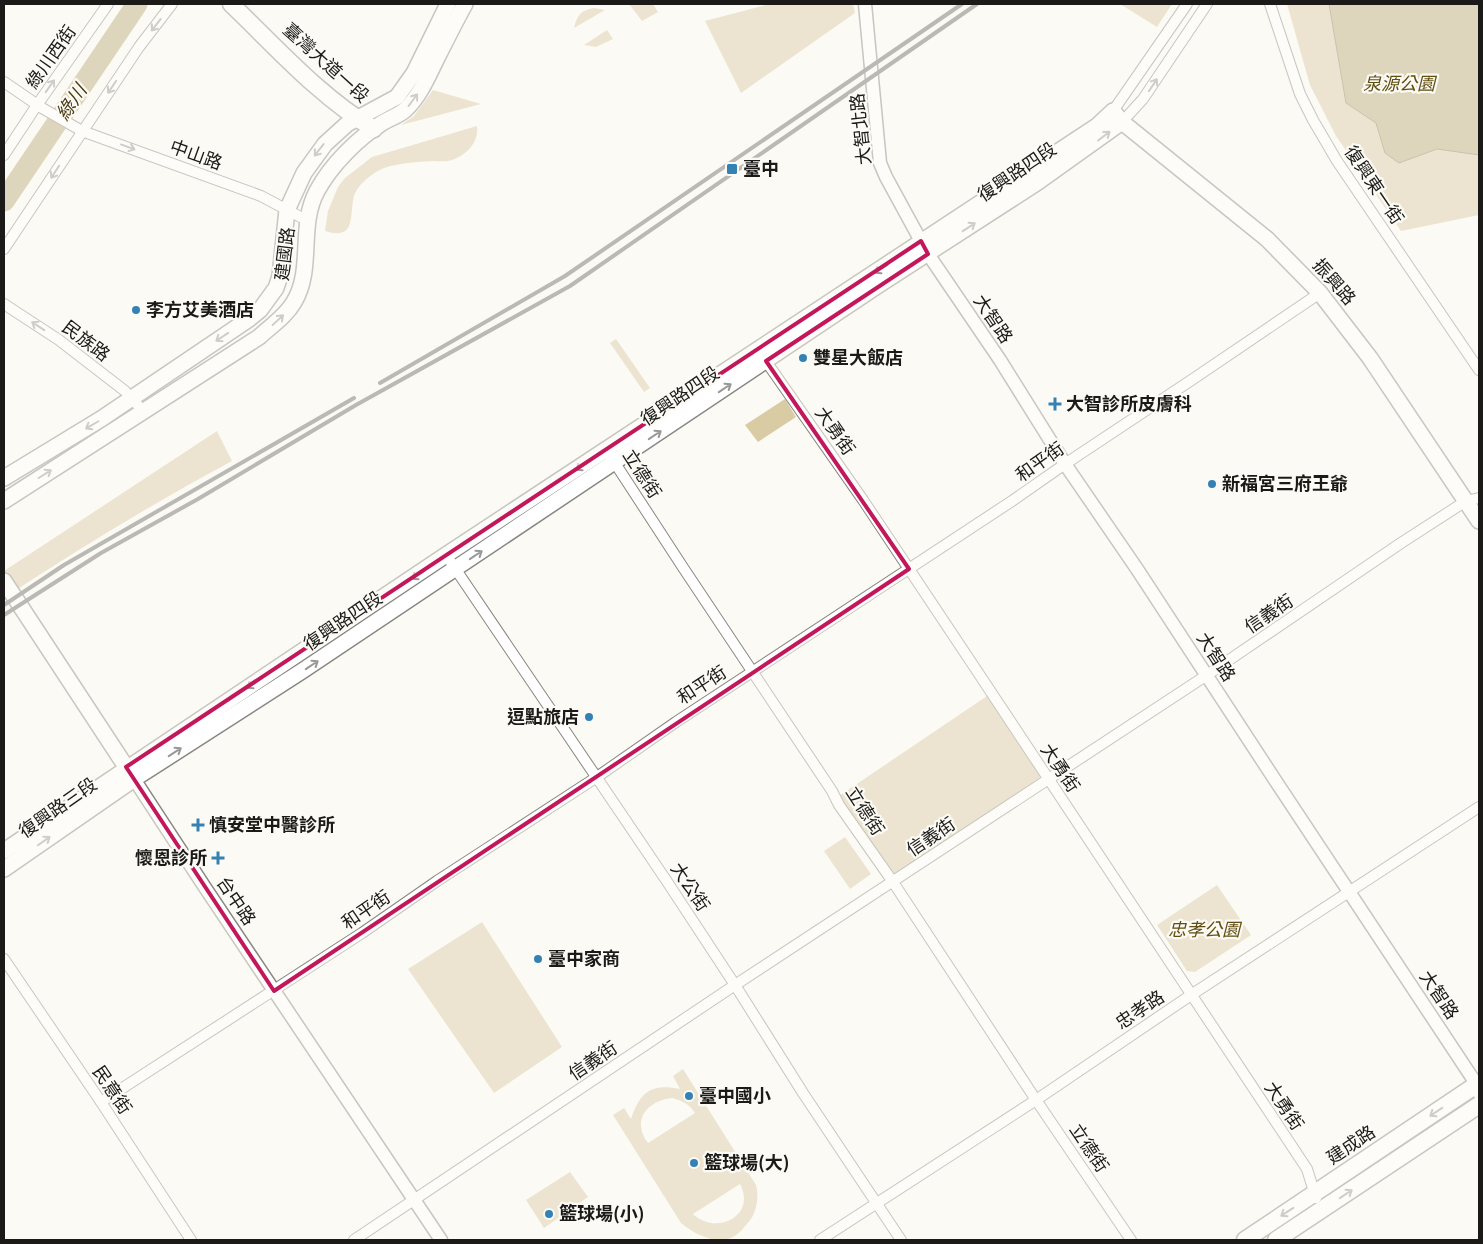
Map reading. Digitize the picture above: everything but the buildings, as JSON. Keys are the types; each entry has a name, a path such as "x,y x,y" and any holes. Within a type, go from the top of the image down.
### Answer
{"main road":[{"name":"臺灣大道一段","path":"231,4 326,95 374,129"},
{"name":"建國路","path":"4,478 101,419 249,319 268,301 276,288 280,276 287,210 300,180 324,144 356,118 391,102 403,90 414,73 448,4"},
{"name":"建國路","path":"4,501 259,337 280,319 293,304 301,290 308,221 313,200 326,177 342,158 374,129 400,114 410,104 421,89 464,4"},
{"name":"復興路四段","path":"130,773 302,671 454,569 611,456 924,248 1097,126 1117,117"},
{"name":"振興路","path":"1117,117 1267,239 1320,293 1370,358 1473,500 1479,521"},
{"name":"復興路四段","path":"130,773 446,555 611,456"},
{"name":"台中路","path":"4,581 130,773"},
{"name":"復興路三段","path":"4,851 130,773"},
{"name":"復興路三段","path":"4,869 130,773"},
{"name":"建成路","path":"1245,1240 1479,1087"},
{"path":"1276,1240 1479,1105"}],"street":[{"name":"綠川西街","path":"4,155 40,106 108,4"},
{"path":"4,249 139,47 172,4"},
{"name":"大智北路","path":"865,4 880,163 924,248"},
{"name":"復興路四段","path":"1117,117 1187,4"},
{"name":"復興路四段","path":"1117,117 1143,99 1207,4"},
{"name":"復興東一街","path":"1270,4 1300,94 1313,120 1337,161 1479,370"},
{"path":"4,82 40,106"},
{"name":"中山路","path":"40,106 82,131 261,196 308,221"},
{"name":"大智路","path":"924,248 1000,360 1065,464 1132,561 1479,1087"},
{"name":"和平街","path":"101,1102 274,991 437,881 597,777 752,671 909,570 1320,293"},
{"name":"民族路","path":"4,304 59,340 132,398 143,411"},
{"name":"大勇街","path":"763,355 909,570 1306,1169 1316,1194 1317,1213"},
{"name":"立德街","path":"611,456 832,790 839,805 894,882 1036,1100 1131,1240"},
{"name":"信義街","path":"354,1240 735,985 894,882 1047,778 1473,500"},
{"name":"大公街","path":"446,555 597,777 901,1240"},
{"name":"台中路","path":"130,773 441,1240"},
{"name":"忠孝路","path":"820,1240 1036,1100 1191,995 1479,807"},
{"name":"民意街","path":"4,959 192,1240"}],"highlighted area":[{"path":"921,241 928,254 766,361 909,569 274,991 126,767"}],"green space":[{"path":"629,4 653,4 658,12 642,21"},
{"path":"770,4 853,4 855,13 741,93 705,21"},
{"path":"1120,4 1172,4 1157,27"},
{"name":"泉源公園","path":"1287,4 1479,4 1479,215 1401,231 1336,136 1310,85"},
{"path":"594,8 605,10 574,28 580,14"},
{"path":"607,30 613,39 596,47 584,45"},
{"path":"433,90 481,104 401,125 414,116"},
{"path":"477,126 476,137 471,147 457,158 448,161 396,165 384,168 370,176 362,183 354,196 350,224 347,229 335,233 325,231 328,211 338,187 345,178 372,157"},
{"path":"616,339 650,388 644,392 610,343"},
{"path":"785,399 796,417 758,442 745,425"},
{"path":"217,431 232,461 117,527 4,598 4,571"},
{"path":"987,696 1042,776 894,876 839,796"},
{"path":"845,837 871,874 850,889 824,851"},
{"name":"忠孝公園","path":"1217,885 1251,935 1195,972 1187,971 1157,925"},
{"path":"482,922 562,1047 494,1093 408,969"},
{"path":"683,1069 756,1185 757,1198 753,1215 742,1230 731,1238 718,1240 704,1237 681,1223 613,1115 624,1108 631,1119 638,1102 648,1092 661,1087 680,1089 673,1076","holes":["672,1098 685,1103 695,1113 648,1143 641,1127 644,1113 655,1103","740,1184 744,1195 743,1205 739,1213 731,1219 722,1223 712,1223 702,1220 693,1214"]},
{"name":"籃球場(小)","path":"570,1172 588,1197 544,1228 526,1200"}],"shaded area":[{"path":"1329,4 1479,4 1479,155 1437,149 1399,163 1385,153 1376,123 1346,103"}],"waterway":[{"name":"綠川","path":"4,201 137,4"}],"railway":[{"path":"380,383 565,276 962,4"},
{"path":"4,615 101,553 198,499 356,405 570,286 977,4"},
{"path":"4,605 64,565 354,398"}],"place":[{"name":"臺中","path":"732,169"},
{"name":"李方艾美酒店","path":"136,310"},
{"name":"雙星大飯店","path":"803,358"},
{"name":"大智診所皮膚科","path":"1055,404"},
{"name":"新福宮三府王爺","path":"1212,484"},
{"name":"逗點旅店","path":"589,717"},
{"name":"慎安堂中醫診所","path":"198,825"},
{"name":"懷恩診所","path":"218,858"},
{"name":"臺中家商","path":"538,959"},
{"name":"臺中國小","path":"689,1096"},
{"name":"籃球場(大)","path":"694,1163"},
{"name":"籃球場(小)","path":"549,1214"}]}
